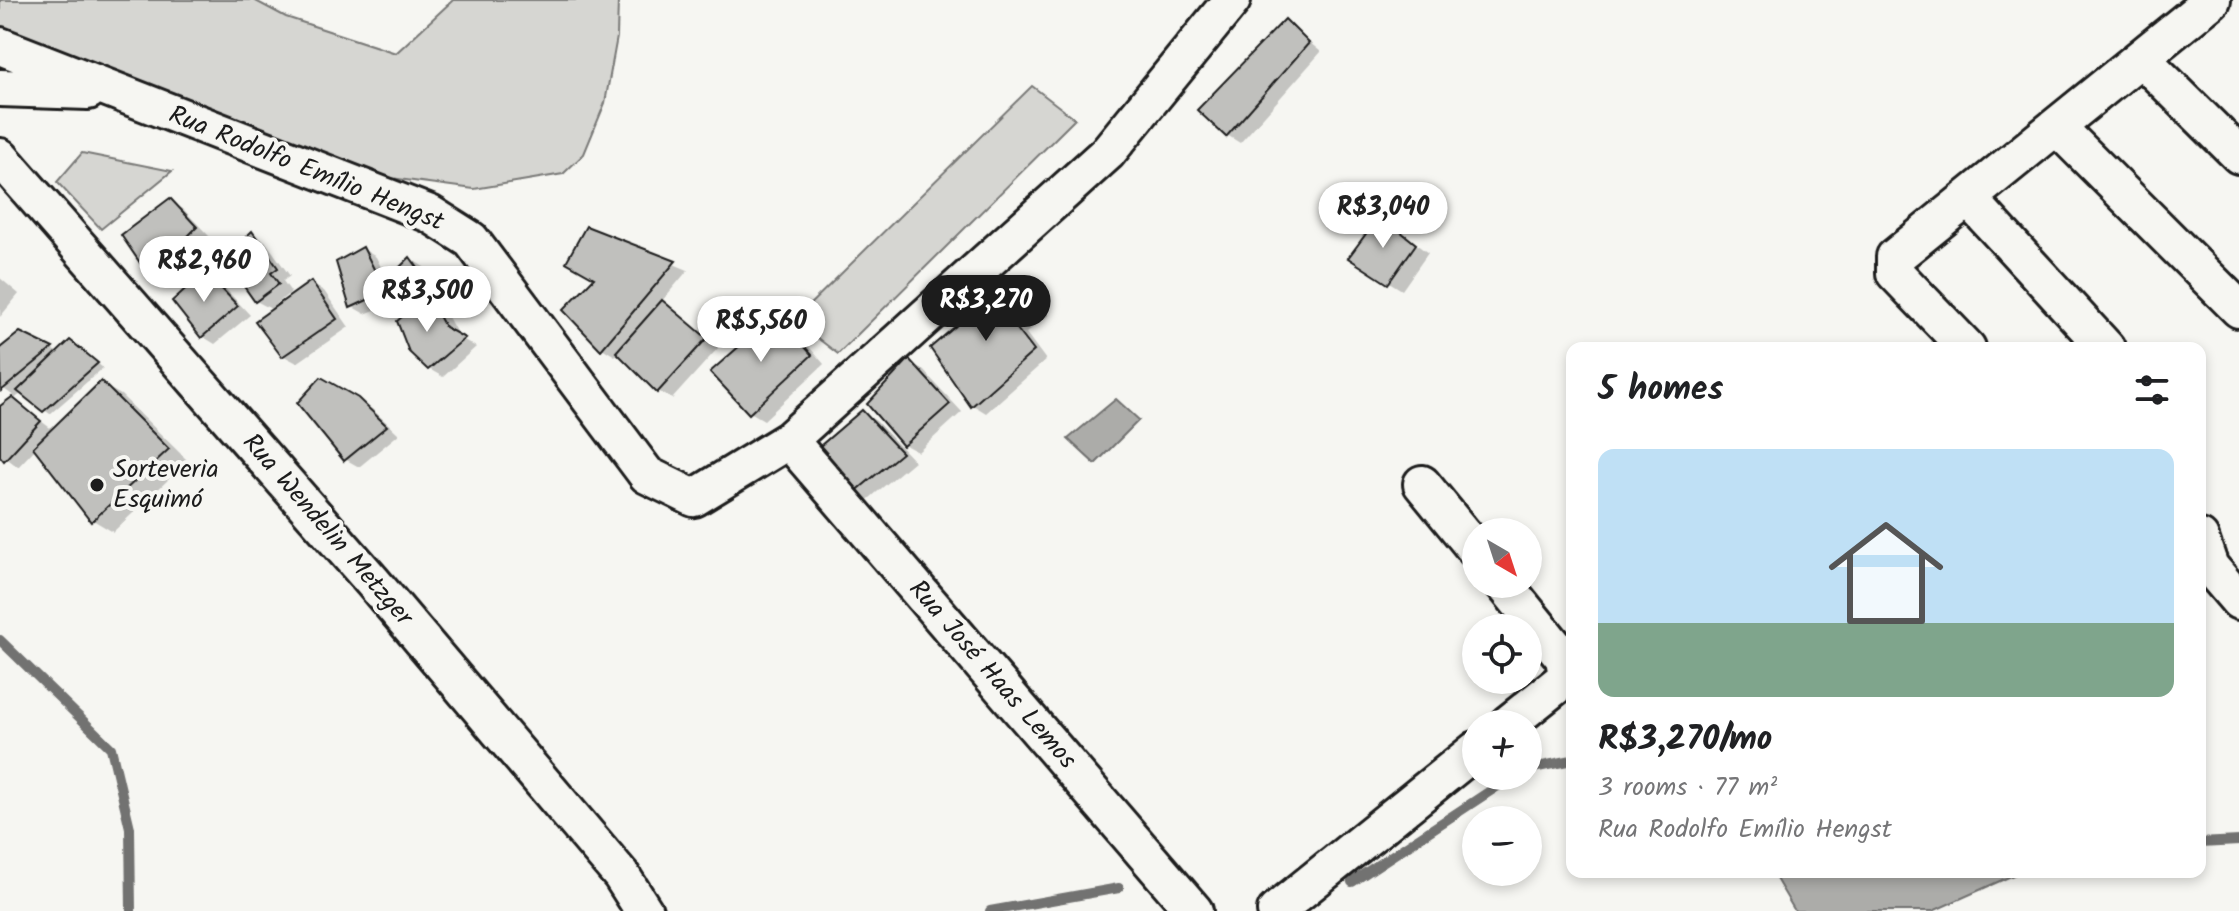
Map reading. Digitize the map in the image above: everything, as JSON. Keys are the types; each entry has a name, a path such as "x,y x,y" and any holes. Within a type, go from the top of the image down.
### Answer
{"street":[{"name":"Rua Rodolfo Emílio Hengst","path":"0,46 430,214 471,240 647,475 694,498 789,440 1107,153 1232,0"},
{"path":"1961,342 1895,273 1895,257 2212,0"},
{"path":"2141,58 2239,155"},
{"name":"Rua Rodolfo Emílio Hengst","path":"0,88 114,92"},
{"path":"2057,127 2239,309"},
{"name":"Rua Wendelin Metzger","path":"0,157 372,581 621,875 644,911"},
{"path":"1969,199 2100,342"},
{"name":"Rua José Haas Lemos","path":"789,440 1194,911"},
{"path":"1422,484 1462,533"},
{"path":"2206,555 2210,567 2239,601"},
{"path":"1515,598 1564,658 1566,671"},
{"path":"1526,710 1566,678"},
{"path":"1276,911 1462,761"}],"shaded area":[{"path":"0,0 254,0 286,17 396,53 453,0 618,0 617,37 605,103 584,154 563,174 474,189 383,177 0,43"},
{"path":"1032,86 1075,119 838,354 794,320"},
{"path":"82,153 172,171 101,229 57,182"},
{"path":"1116,399 1139,420 1095,464 1068,439"},
{"path":"1776,878 2007,878 1933,911 1795,911"}],"building":[{"path":"1285,19 1309,43 1226,137 1197,110"},
{"path":"170,198 197,227 149,276 121,235"},
{"path":"1380,215 1416,244 1388,284 1348,258"},
{"path":"586,226 676,261 601,350 563,310 594,278 566,262"},
{"path":"252,231 278,268 271,273 279,284 255,302 224,258"},
{"path":"363,247 380,281 374,297 350,308 336,262"},
{"path":"410,257 426,279 398,301 390,292 393,274"},
{"path":"205,271 238,306 201,338 172,301"},
{"path":"1011,279 1037,307 1014,325 1034,351 971,407 930,348"},
{"path":"311,281 337,319 282,357 255,321"},
{"path":"428,295 445,327 465,338 428,370 409,352 397,321"},
{"path":"662,300 707,338 657,393 616,352"},
{"path":"776,314 812,355 749,414 710,372"},
{"path":"20,332 53,348 1,391 0,348"},
{"path":"70,340 98,363 43,412 17,391"},
{"path":"909,359 950,404 903,446 867,404"},
{"path":"321,377 358,398 387,426 344,461 297,403"},
{"name":"Sorteveria Esquimó","path":"101,381 169,449 91,522 33,447"},
{"path":"12,397 41,421 4,461 0,456 0,406"},
{"path":"862,410 902,453 849,497 813,452"}],"waterway":[{"path":"0,640 111,748 130,828 131,911"},
{"path":"1542,766 1566,761"},
{"path":"1352,882 1492,790"},
{"path":"2206,843 2239,841"},
{"path":"990,911 1119,888"}],"place":[{"name":"Sorteveria Esquimó","path":"97,485"}]}
